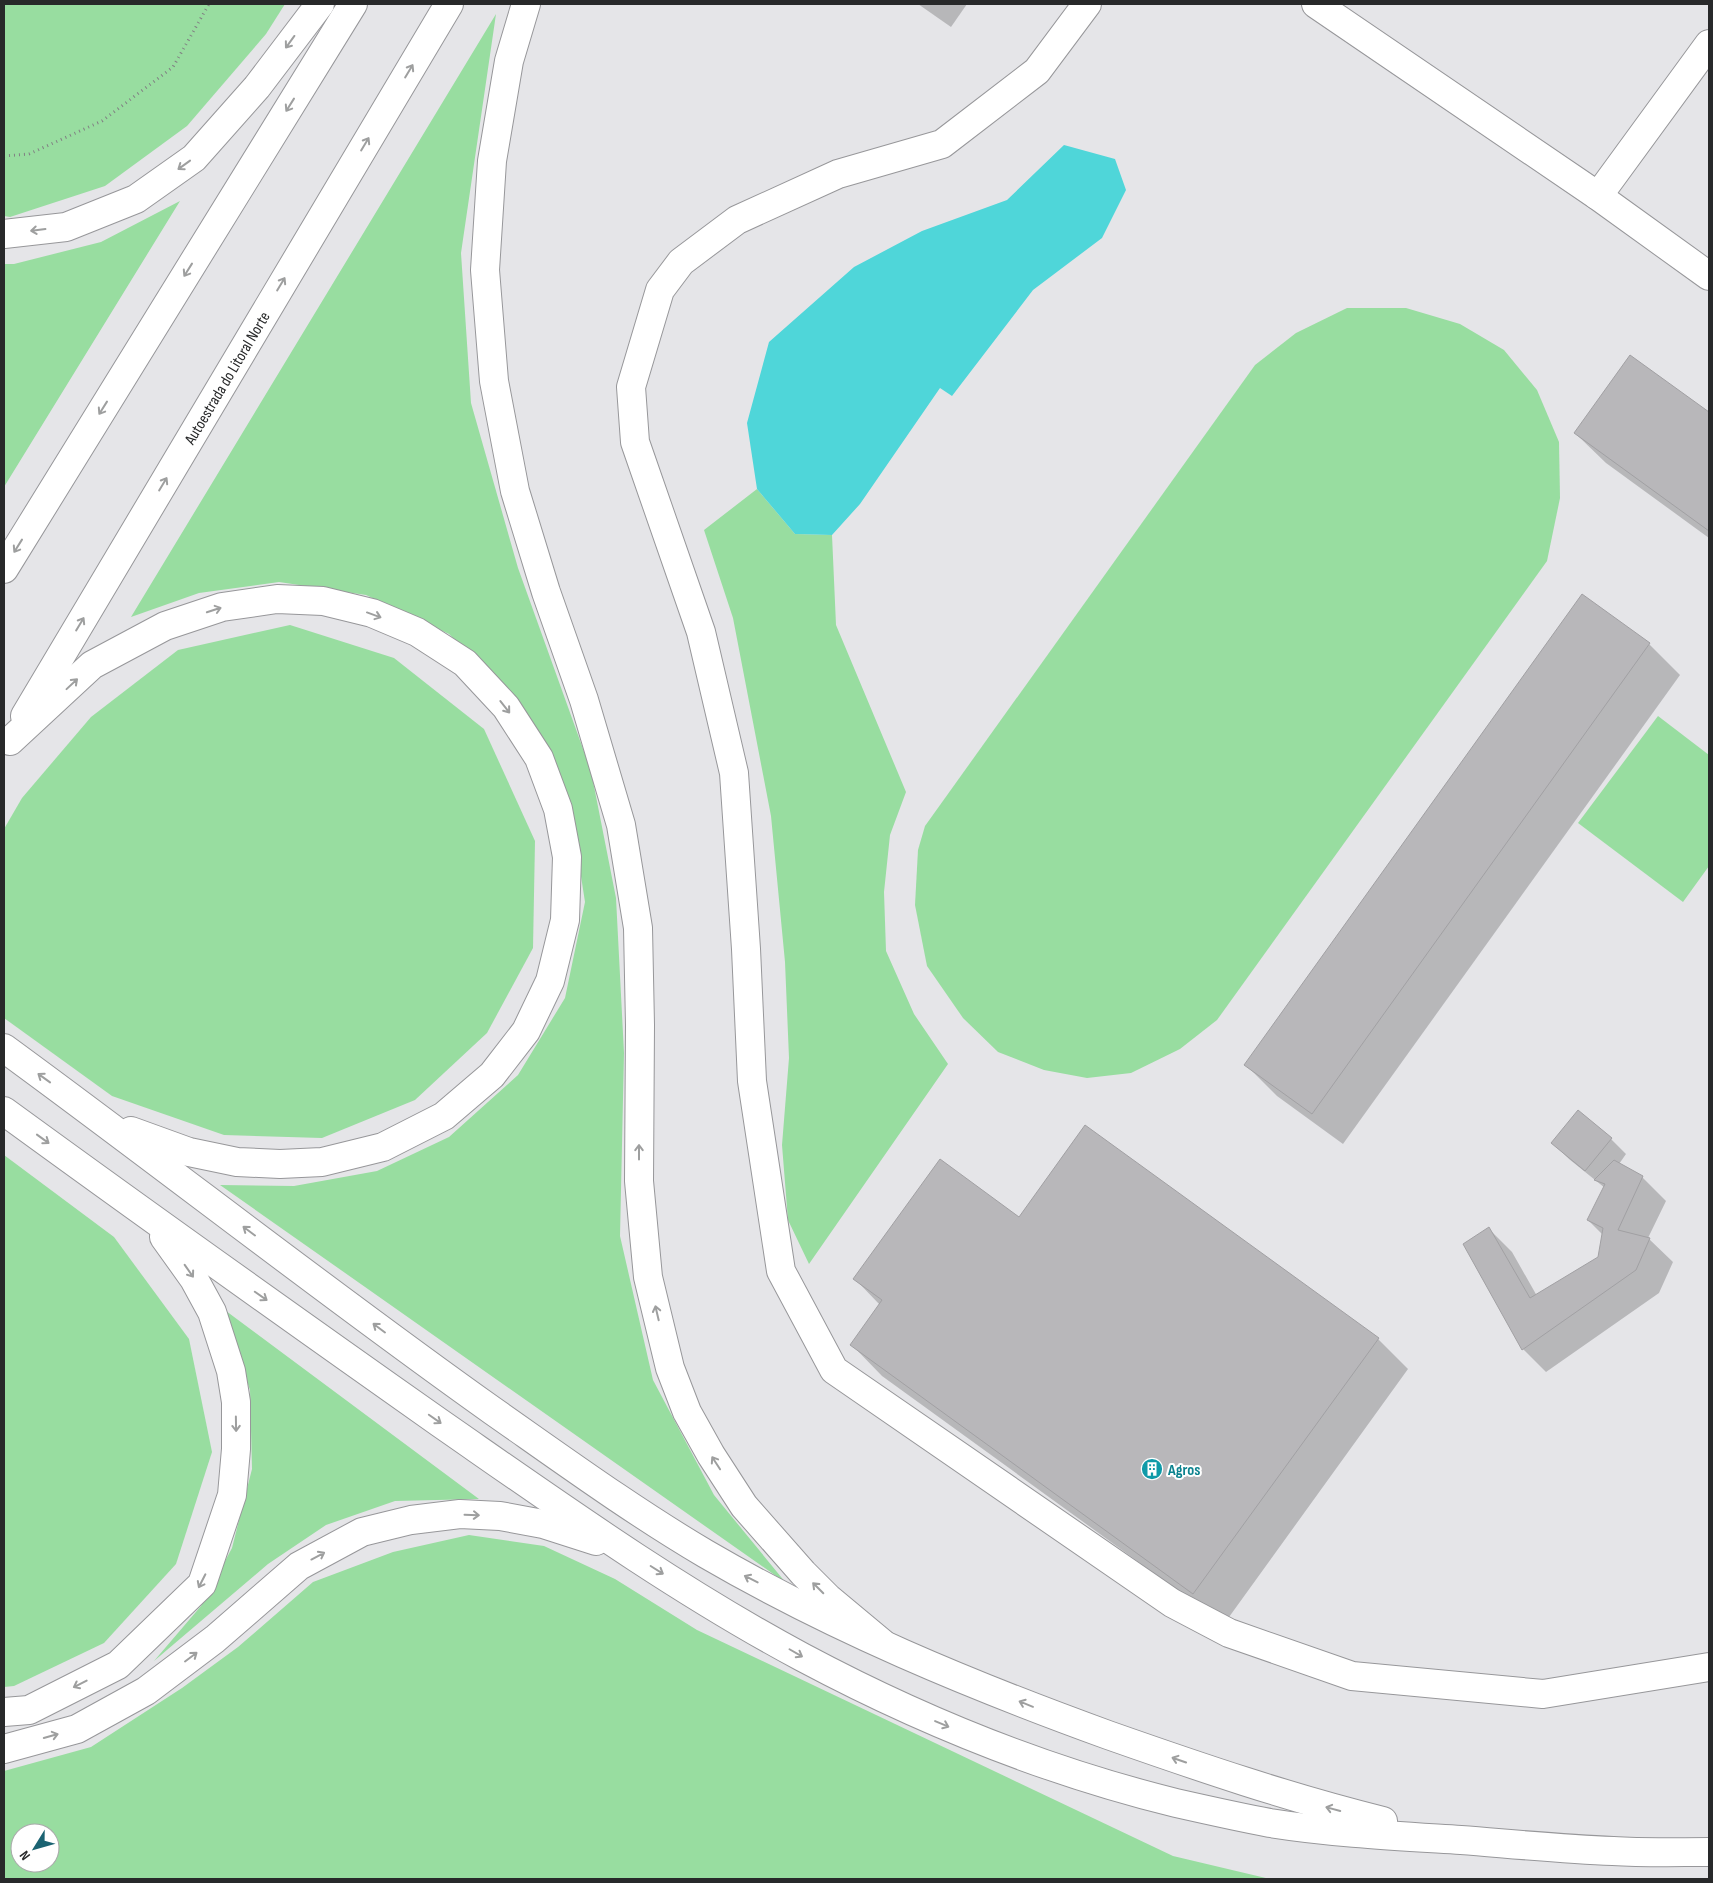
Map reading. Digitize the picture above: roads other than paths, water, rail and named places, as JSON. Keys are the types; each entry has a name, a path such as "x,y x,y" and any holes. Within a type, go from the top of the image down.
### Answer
{"main road":[{"path":"4,234 66,226 136,199 194,158 257,87 320,4"},
{"path":"4,569 353,4"},
{"name":"Autoestrada do Litoral Norte","path":"7,746 449,4"},
{"path":"526,4 509,61 492,161 486,270 494,381 515,491 546,592 584,700 621,825 638,928 640,1025 639,1181 648,1277 670,1368 687,1412 711,1455 744,1506 786,1554 828,1598 882,1643"},
{"path":"1087,4 1037,71 942,144 838,174 737,220 681,262 660,290 631,388 635,442 700,632 734,773 746,949 752,1081 781,1271 834,1370 1172,1603 1228,1633 1352,1676 1542,1694 1709,1666"},
{"path":"1316,4 1598,196 1709,276"},
{"path":"1598,196 1709,44"},
{"path":"7,746 92,665 165,626 222,607 277,599 323,601 372,613 408,629 465,663 506,707 539,758 558,809 567,857 565,920 550,981 526,1031 515,1046 492,1075 444,1116 382,1147 322,1162 280,1164 237,1162 189,1152 144,1137 98,1117"},
{"path":"4,1048 418,1357 588,1478 702,1552 747,1577 882,1643 951,1674 1050,1714 1199,1767 1333,1809 1466,1841"},
{"path":"4,1111 411,1402 634,1555 710,1603 800,1656 900,1706 1027,1757 1137,1792 1232,1816 1318,1829 1466,1841 1619,1852 1709,1852"},
{"path":"4,1712 29,1710 118,1665 202,1584 232,1495 236,1449 236,1402 232,1371 223,1342 212,1312 194,1279 171,1245 135,1206"},
{"path":"4,1749 77,1729 146,1691 215,1639 299,1566 362,1532 411,1520 460,1514 500,1516 542,1524 634,1555"}],"water":[{"path":"1064,145 1115,159 1126,190 1102,238 1033,290 952,396 940,388 860,504 832,535 795,534 757,489 747,423 769,342 854,267 922,231 1007,200"}],"place":[{"name":"Agros","path":"1152,1469"}]}
